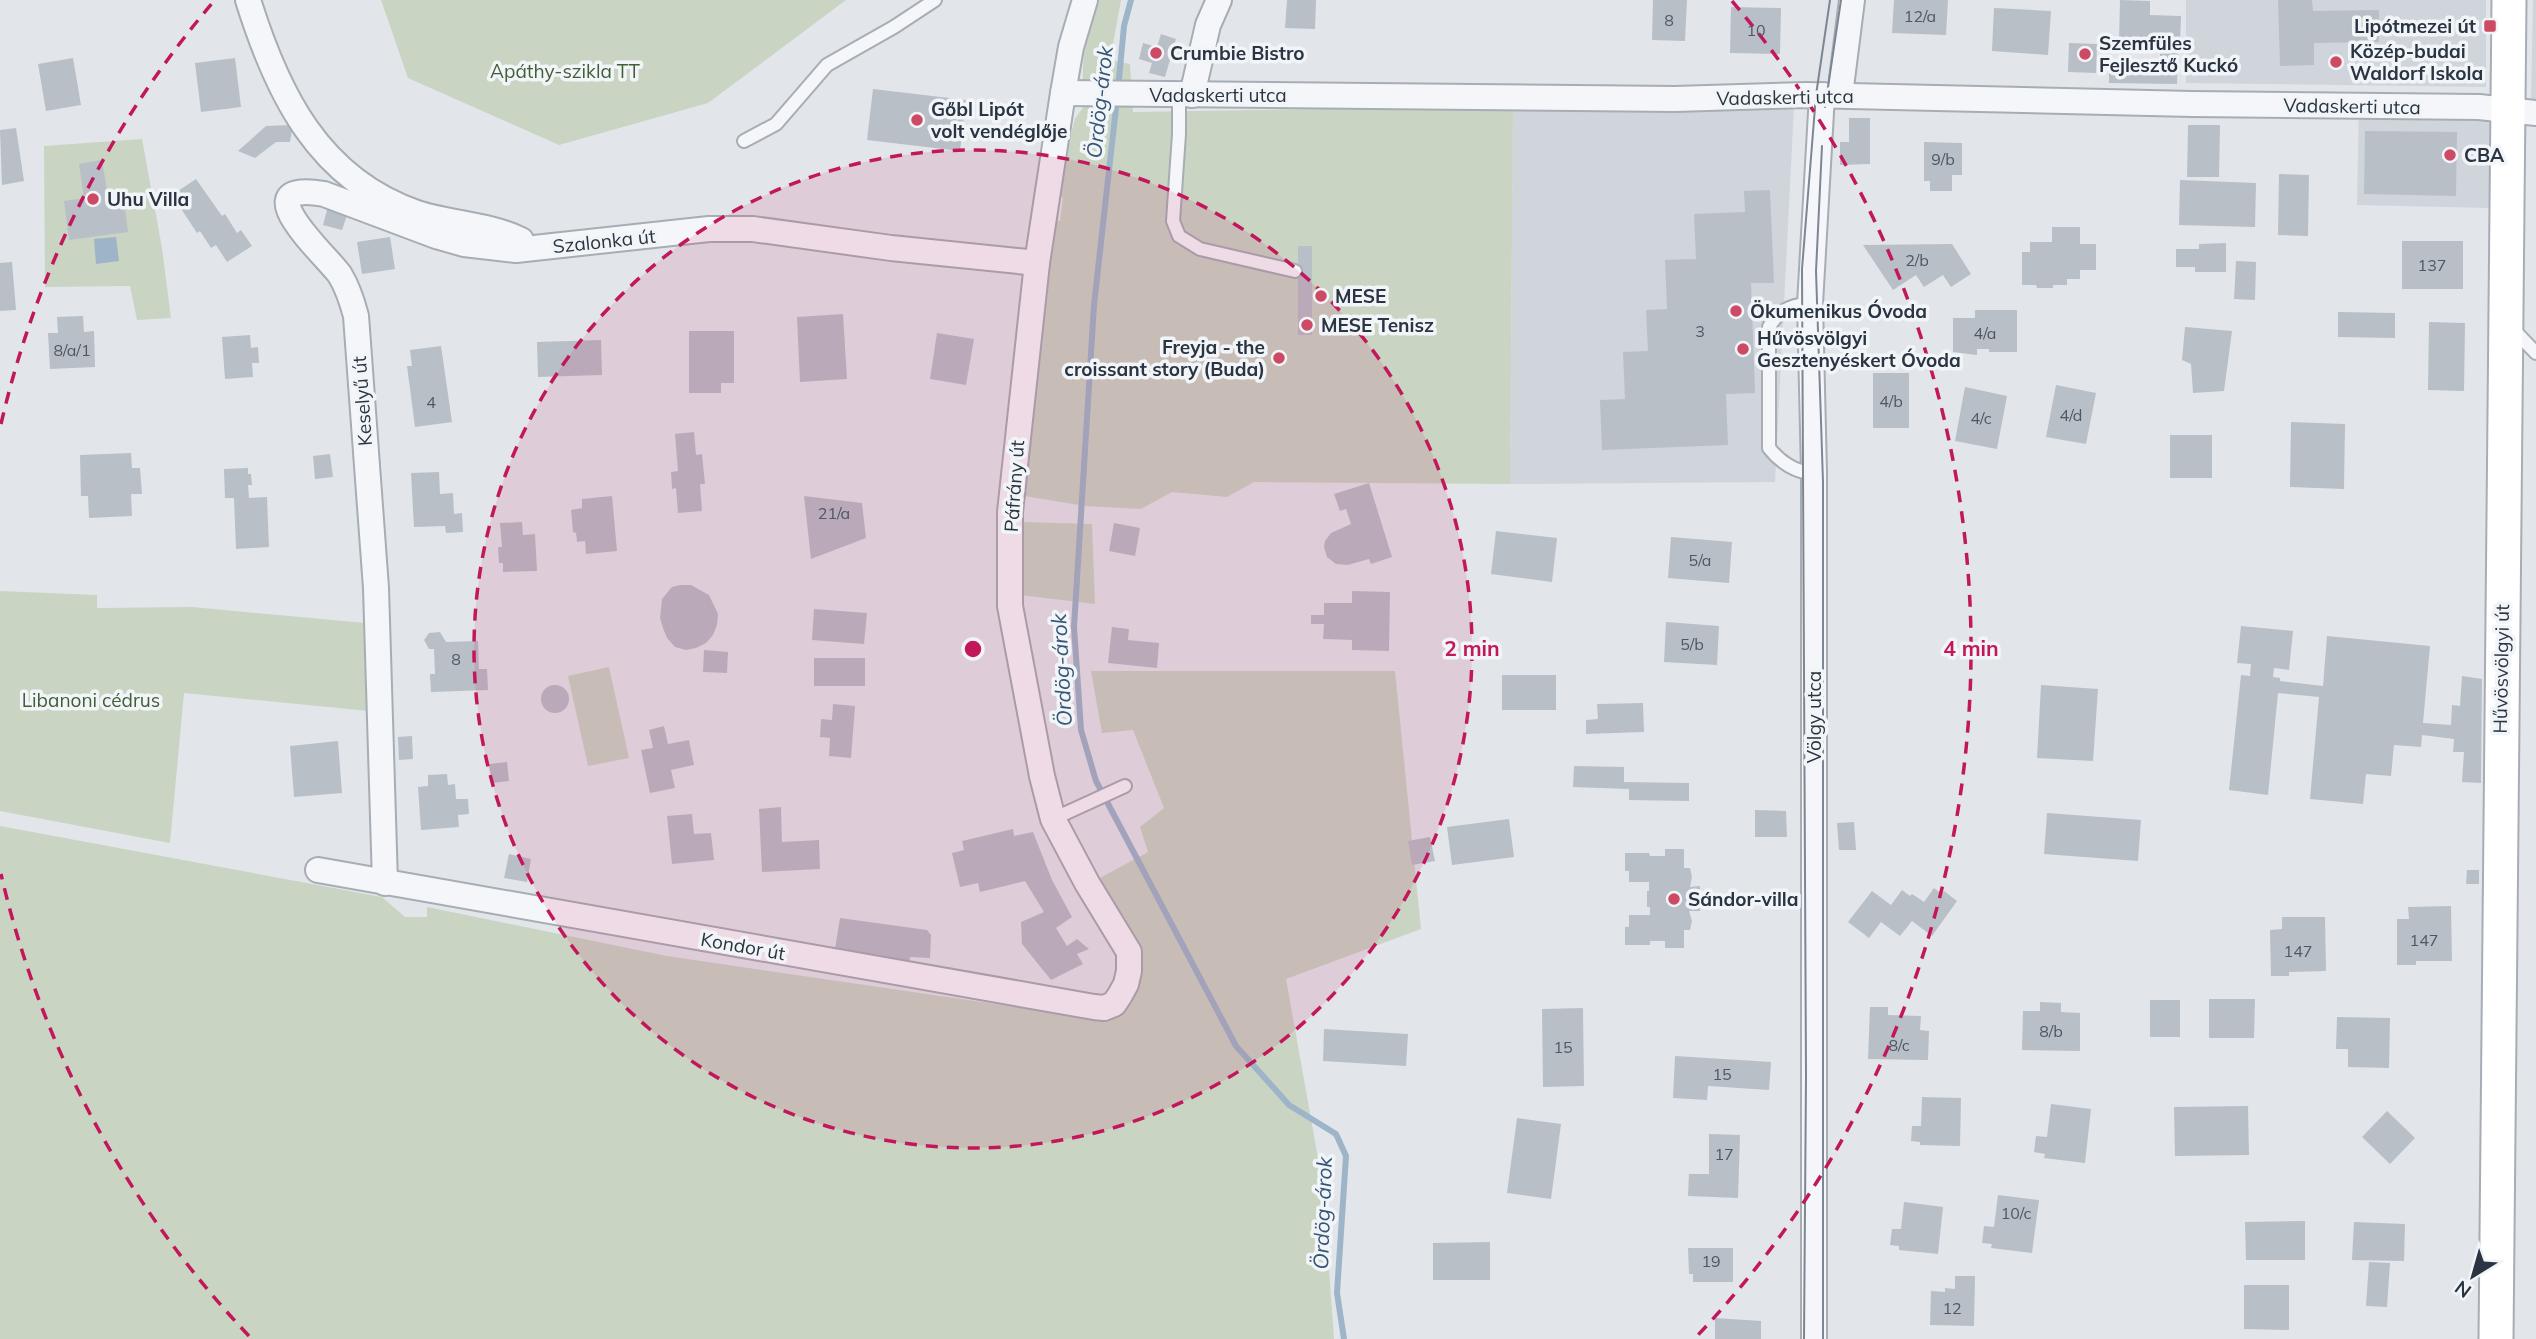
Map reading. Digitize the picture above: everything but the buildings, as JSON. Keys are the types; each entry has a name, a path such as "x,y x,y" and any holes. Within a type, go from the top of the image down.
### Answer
{"main road":[{"name":"Hűvösvölgyi út","path":"2496,1339 2502,540 2507,323 2521,112 2509,0"}],"street":[{"name":"Szalonka út","path":"248,0 264,52 291,104 322,152 350,178 418,213 512,236 537,248 709,229 753,229 891,248 1037,262"},
{"name":"Páfrány út","path":"1085,0 1072,47 1074,93 1037,262 1010,512 1010,606 1042,776 1053,819 1129,953"},
{"path":"1185,95 1219,0"},
{"name":"Völgy utca","path":"1814,1339 1814,473 1810,304 1831,95 1852,0"},
{"name":"Vadaskerti utca","path":"1074,93 1675,99 1831,95 2192,104 2479,107 2521,112"},
{"name":"Keselyű út","path":"385,883 376,588 356,316 349,292 338,273 291,216 289,201 299,193 324,194 436,236 489,247 516,250 537,248"},
{"name":"Kondor út","path":"318,870 1094,1007 1104,1008 1114,1004 1120,995 1129,971 1129,953"}],"lane":[{"path":"744,141 776,124 827,65 935,0"},
{"path":"1185,95 1179,134 1173,221 1179,236 1191,246 1200,249 1295,271"},
{"path":"1810,304 1787,308 1769,327 1769,449 1779,459 1803,473 1814,473"},
{"path":"2507,323 2536,353"},
{"path":"1053,819 1125,786"}],"shaded area":[{"name":"Közép-budai Waldorf Iskola","path":"2186,0 2486,0 2486,87 2186,83"},
{"path":"2533,0 2536,0 2536,125 2490,125 2489,208 2357,205 2359,99 2531,102"},
{"path":"1513,106 1794,107 1775,482 1510,484"}],"green space":[{"name":"Apáthy-szikla TT","path":"381,0 846,0 708,103 559,145 408,78"},
{"name":"MESE","path":"1092,0 1121,0 1110,60 1130,64 1133,112 1513,106 1510,484 1254,482 1227,497 1172,492 1141,509 1085,506 1024,496 1052,220 1060,221 1063,198 1055,194 1075,119 1084,106 1083,66"},
{"path":"142,139 162,248 171,318 137,320 130,286 45,287 44,146"},
{"path":"1022,522 1092,524 1095,604 1020,595 1018,563"},
{"name":"Libanoni cédrus","path":"0,591 97,595 97,608 192,607 376,624 379,712 184,693 170,843 0,811"},
{"path":"609,667 629,758 588,766 568,676"},
{"path":"1091,671 1395,671 1421,929 1286,979 1323,1186 1334,1339 0,1339 0,826 382,897 405,917 427,917 427,907 667,956 1084,1017 1130,985 1098,879 1148,852 1140,827 1164,808 1133,730 1102,733"}],"water":[{"path":"116,237 119,261 96,264 94,239"}],"waterway":[{"name":"Ördög-árok","path":"1118,89 1124,26 1131,0"},
{"name":"Ördög-árok","path":"1117,99 1094,305 1074,627 1081,730 1096,781 1236,1046 1289,1105 1336,1134 1346,1156 1337,1293 1344,1339"}],"tram line":[{"path":"1804,1339 1806,1076 1802,269 1816,95 1830,0"},
{"path":"1825,107 1841,0"},
{"path":"1822,146 1816,271 1823,482 1823,1339"}],"place":[{"name":"Lipótmezei út","path":"2490,26"},
{"name":"Crumbie Bistro","path":"1156,53"},
{"name":"Szemfüles Fejlesztő Kuckó","path":"2085,54"},
{"name":"Közép-budai Waldorf Iskola","path":"2336,62"},
{"name":"Gőbl Lipót volt vendéglője","path":"917,120"},
{"name":"CBA","path":"2450,155"},
{"name":"Uhu Villa","path":"93,199"},
{"name":"MESE","path":"1321,296"},
{"name":"Ökumenikus Óvoda","path":"1736,311"},
{"name":"MESE Tenisz","path":"1307,325"},
{"name":"Hűvösvölgyi Gesztenyéskert Óvoda","path":"1743,349"},
{"name":"Freyja - the croissant story (Buda)","path":"1279,358"},
{"name":"Sándor-villa","path":"1674,899"}]}
